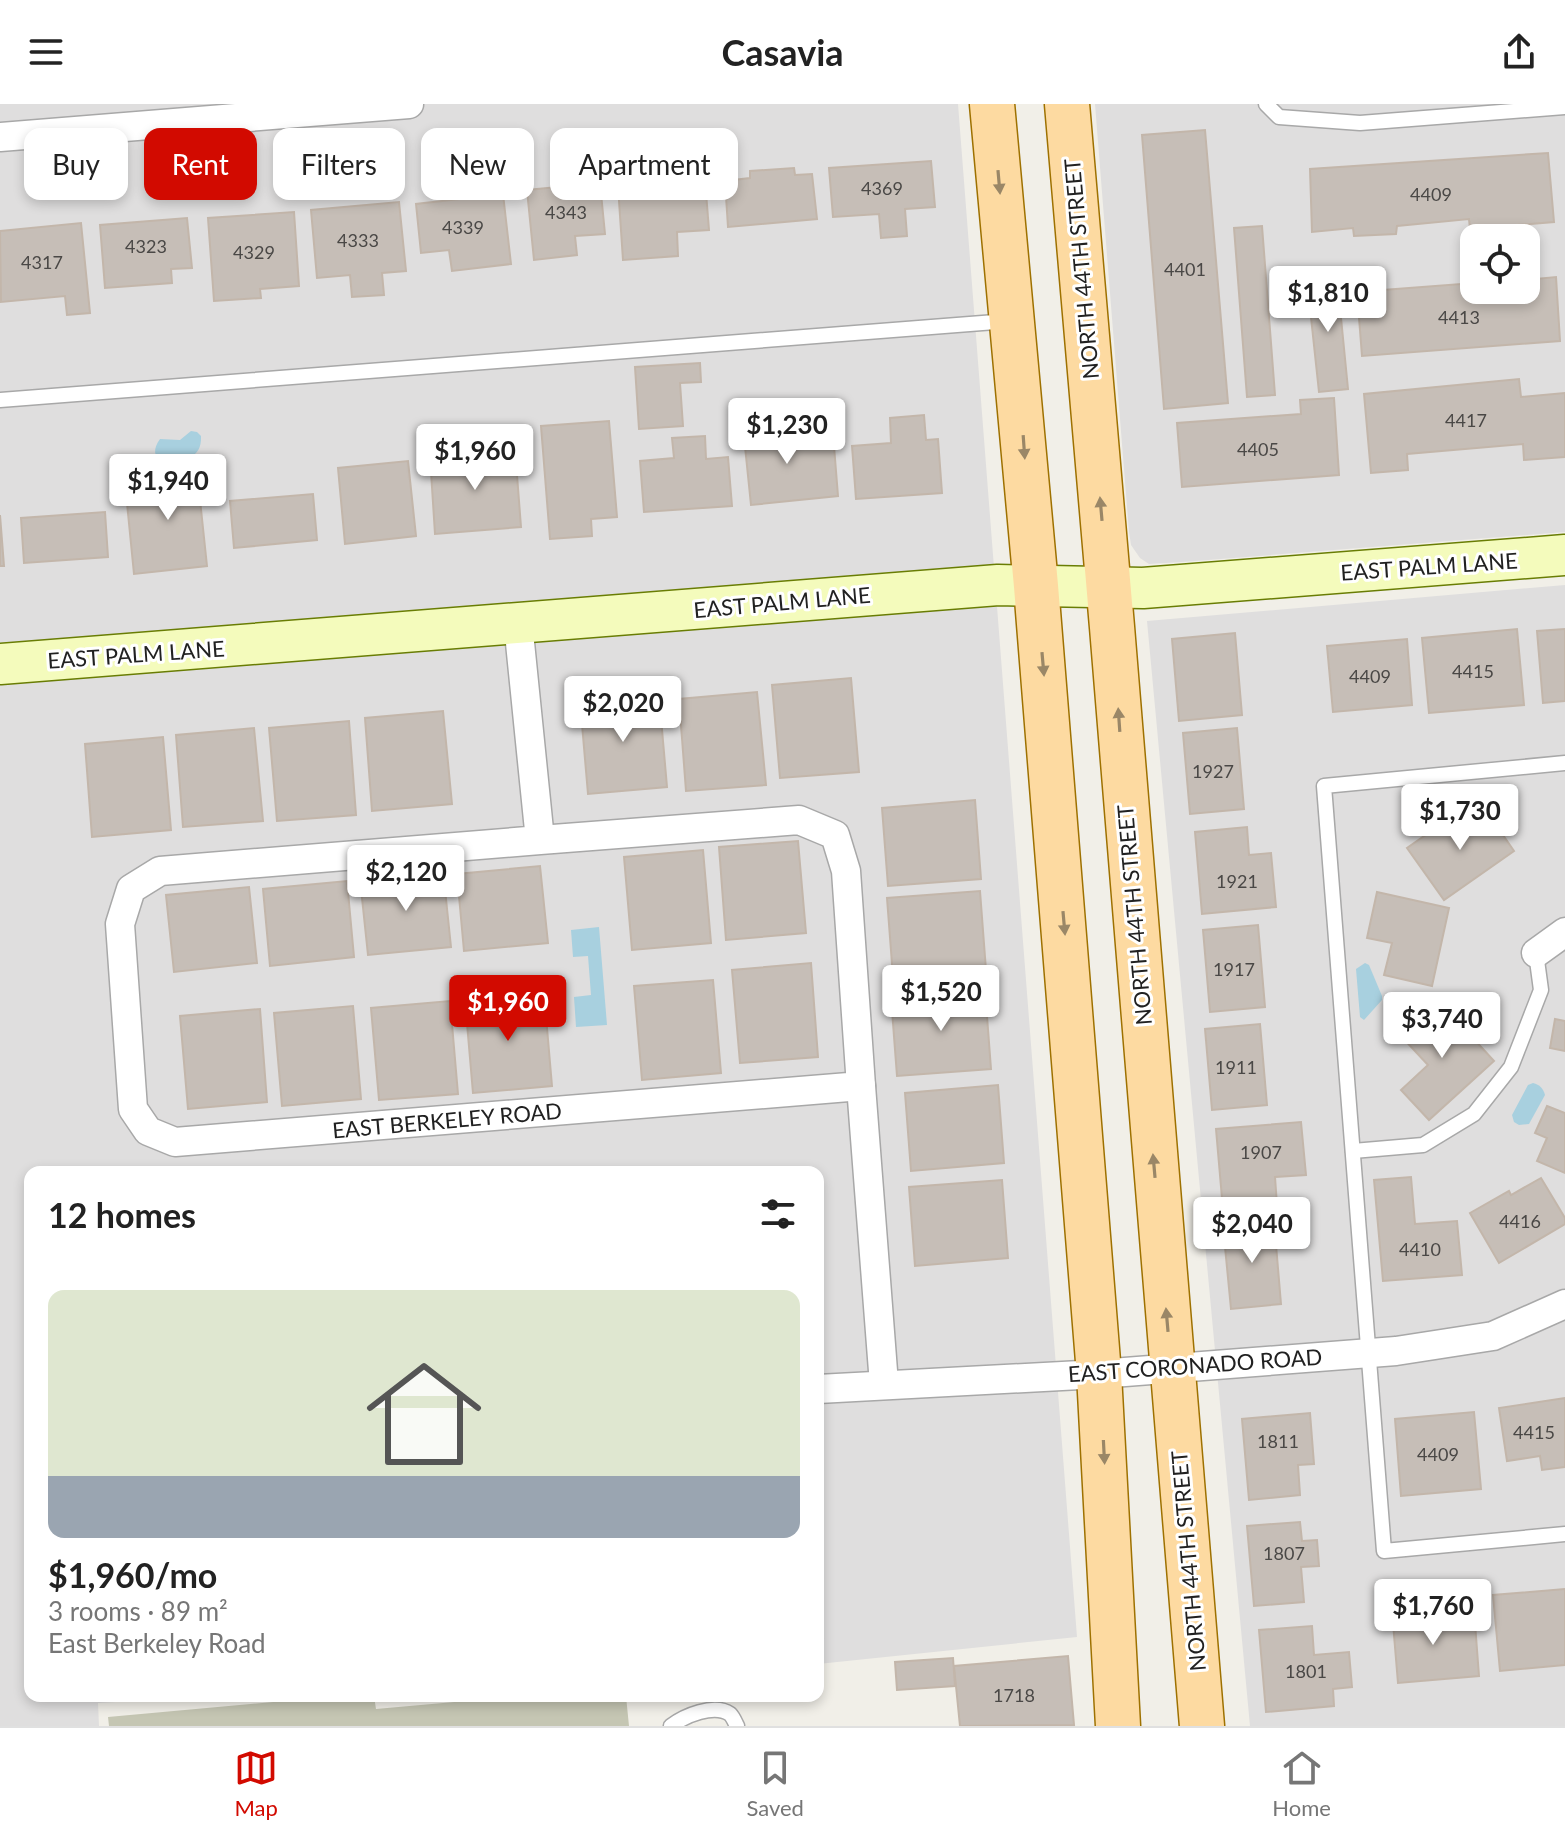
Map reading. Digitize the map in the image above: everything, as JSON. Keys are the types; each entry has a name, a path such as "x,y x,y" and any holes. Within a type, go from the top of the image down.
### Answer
{"main road":[{"path":"992,104 1018,370 1099,1374 1118,1726"},
{"name":"NORTH 44TH STREET","path":"1067,104 1202,1726"}],"street":[{"path":"0,137 409,104"},
{"name":"EAST PALM LANE","path":"0,664 998,585 1143,588 1565,555"},
{"path":"518,623 540,840"},
{"name":"EAST BERKELEY ROAD","path":"799,820 835,835 846,871 861,1086 175,1142 148,1131 133,1109 120,924 131,889 160,871 540,840 799,820"},
{"path":"1536,953 1565,932"},
{"path":"861,1086 884,1384"},
{"name":"EAST CORONADO ROAD","path":"824,1389 1099,1374 1396,1351 1493,1336 1565,1304"}],"lane":[{"path":"1266,104 1279,117 1360,123 1565,107"},
{"path":"0,400 1012,320"},
{"path":"1565,763 1324,786 1384,1551 1565,1534"},
{"path":"1353,1151 1423,1145 1474,1114 1511,1067 1541,990 1536,953"},
{"path":"671,1726 693,1715 720,1710 729,1714 737,1726"}],"shaded area":[{"path":"0,104 958,104 1077,1637 824,1663 824,1166 24,1166 24,1702 115,1702 98,1703 99,1726 0,1726"},
{"path":"1095,104 1565,104 1565,532 1149,564 1140,558 1131,545"},
{"path":"1565,585 1565,1726 1250,1726 1147,621"},
{"path":"273,1702 375,1702 376,1709 455,1702 627,1702 629,1726 109,1726 108,1717"}],"water":[{"path":"191,431 201,436 194,454 163,463 157,458 155,449 160,439 180,440"},
{"path":"599,927 607,1025 576,1027 574,997 591,995 588,956 573,957 571,930"},
{"path":"1365,963 1369,965 1382,1000 1364,1020 1360,1017 1356,969"},
{"path":"1533,1083 1541,1087 1545,1095 1529,1124 1519,1125 1512,1115 1528,1085"}],"building":[{"path":"1205,130 1228,403 1164,409 1142,135"},
{"path":"1548,153 1554,222 1470,224 1469,219 1397,226 1396,234 1354,236 1353,228 1312,232 1310,169"},
{"path":"931,161 935,207 905,209 907,236 881,238 879,214 833,217 829,168"},
{"path":"794,168 795,175 812,174 817,219 728,227 726,200 738,200 738,179 750,178 750,171"},
{"path":"550,188 550,200 602,200 605,234 575,236 577,255 534,260 528,200 534,200 534,189"},
{"path":"451,200 504,200 511,264 452,271 449,250 421,253 416,204"},
{"path":"619,200 707,200 709,230 677,232 678,256 623,260"},
{"path":"399,202 406,271 382,273 384,295 352,297 350,275 317,278 311,210"},
{"path":"294,212 299,286 260,289 261,298 214,301 208,218"},
{"path":"187,218 192,268 171,269 172,283 105,288 100,225"},
{"path":"81,223 90,313 67,315 65,296 1,302 0,231"},
{"path":"1262,226 1275,395 1247,397 1234,228"},
{"path":"1337,277 1348,389 1319,392 1307,280"},
{"path":"1556,277 1560,341 1362,356 1357,292 1460,284 1460,304 1540,304 1540,279"},
{"path":"700,363 701,382 680,383 683,426 639,429 635,367"},
{"path":"1519,379 1521,397 1565,393 1565,457 1524,460 1523,444 1407,454 1408,470 1371,473 1364,394"},
{"path":"1334,398 1339,475 1182,487 1177,423 1301,414 1300,400"},
{"path":"924,415 926,440 938,439 942,493 856,499 852,446 891,443 890,418"},
{"path":"609,421 617,517 591,519 592,536 550,539 541,426"},
{"path":"794,422 797,449 834,446 838,496 751,505 743,427"},
{"path":"705,436 706,459 728,457 732,506 644,512 640,461 674,458 672,438"},
{"path":"515,449 521,527 435,534 430,456"},
{"path":"408,461 416,536 345,544 338,468"},
{"path":"196,462 207,566 134,574 126,493 153,490 151,467"},
{"path":"313,494 317,540 234,548 230,501"},
{"path":"105,512 108,557 24,563 21,518"},
{"path":"0,515 4,566 0,566"},
{"path":"1517,629 1524,705 1429,713 1422,638"},
{"path":"1565,629 1565,701 1543,703 1537,631"},
{"path":"1235,633 1242,715 1179,721 1172,639"},
{"path":"1407,639 1412,705 1333,712 1327,646"},
{"path":"851,678 859,772 780,778 772,685"},
{"path":"757,692 766,785 686,791 679,699"},
{"path":"659,695 667,787 588,794 580,701"},
{"path":"443,711 452,804 372,811 365,718"},
{"path":"349,721 356,815 277,821 269,728"},
{"path":"254,728 263,821 183,827 176,735"},
{"path":"1237,728 1244,809 1190,814 1183,733"},
{"path":"163,737 171,830 92,837 85,744"},
{"path":"975,800 981,879 888,886 882,808"},
{"path":"1485,809 1514,851 1444,900 1407,848 1450,818 1458,829"},
{"path":"1247,827 1249,855 1271,853 1276,907 1202,914 1195,832"},
{"path":"798,841 806,933 726,940 719,847"},
{"path":"703,850 711,943 632,950 624,857"},
{"path":"540,866 548,943 464,951 457,874"},
{"path":"443,870 451,947 368,955 360,879"},
{"path":"347,881 354,957 270,966 263,889"},
{"path":"249,887 257,963 174,972 166,895"},
{"path":"980,891 986,970 893,977 887,898"},
{"path":"1377,892 1449,908 1432,986 1384,975 1392,943 1367,938"},
{"path":"1258,925 1265,1007 1210,1012 1203,930"},
{"path":"811,963 818,1057 740,1063 732,970"},
{"path":"713,980 721,1073 642,1080 634,986"},
{"path":"985,990 991,1069 897,1076 891,997"},
{"path":"544,993 552,1086 473,1093 465,1000"},
{"path":"450,1001 458,1094 379,1100 371,1008"},
{"path":"1439,1001 1494,1061 1429,1120 1401,1090 1428,1065 1401,1036"},
{"path":"353,1006 361,1099 282,1106 274,1013"},
{"path":"260,1009 267,1102 188,1109 180,1016"},
{"path":"1555,1019 1565,1021 1565,1051 1550,1048"},
{"path":"1260,1024 1267,1105 1212,1110 1205,1029"},
{"path":"998,1085 1004,1163 911,1171 905,1093"},
{"path":"1547,1106 1565,1113 1565,1173 1537,1161 1547,1138 1535,1133"},
{"path":"1301,1122 1306,1175 1275,1177 1277,1205 1223,1210 1216,1129"},
{"path":"1411,1177 1415,1224 1457,1221 1462,1275 1383,1281 1374,1180"},
{"path":"1541,1178 1565,1218 1565,1224 1499,1263 1470,1213 1509,1191 1511,1195"},
{"path":"1002,1180 1008,1258 915,1266 909,1187"},
{"path":"1274,1221 1281,1304 1231,1309 1223,1226"},
{"path":"1565,1398 1565,1467 1542,1470 1540,1456 1507,1461 1499,1408"},
{"path":"1474,1412 1481,1489 1401,1496 1395,1419"},
{"path":"1310,1413 1314,1464 1298,1465 1300,1495 1249,1500 1242,1419"},
{"path":"1300,1522 1302,1541 1317,1540 1319,1566 1301,1567 1304,1602 1254,1606 1247,1526"},
{"path":"1565,1589 1565,1665 1500,1671 1493,1595"},
{"path":"1436,1607 1437,1626 1475,1623 1479,1676 1398,1683 1392,1611"},
{"path":"1312,1626 1314,1655 1349,1652 1352,1687 1333,1689 1334,1706 1266,1712 1259,1630"},
{"path":"1068,1656 1074,1725 960,1726 954,1666"},
{"path":"953,1658 955,1686 897,1690 895,1662"}]}
